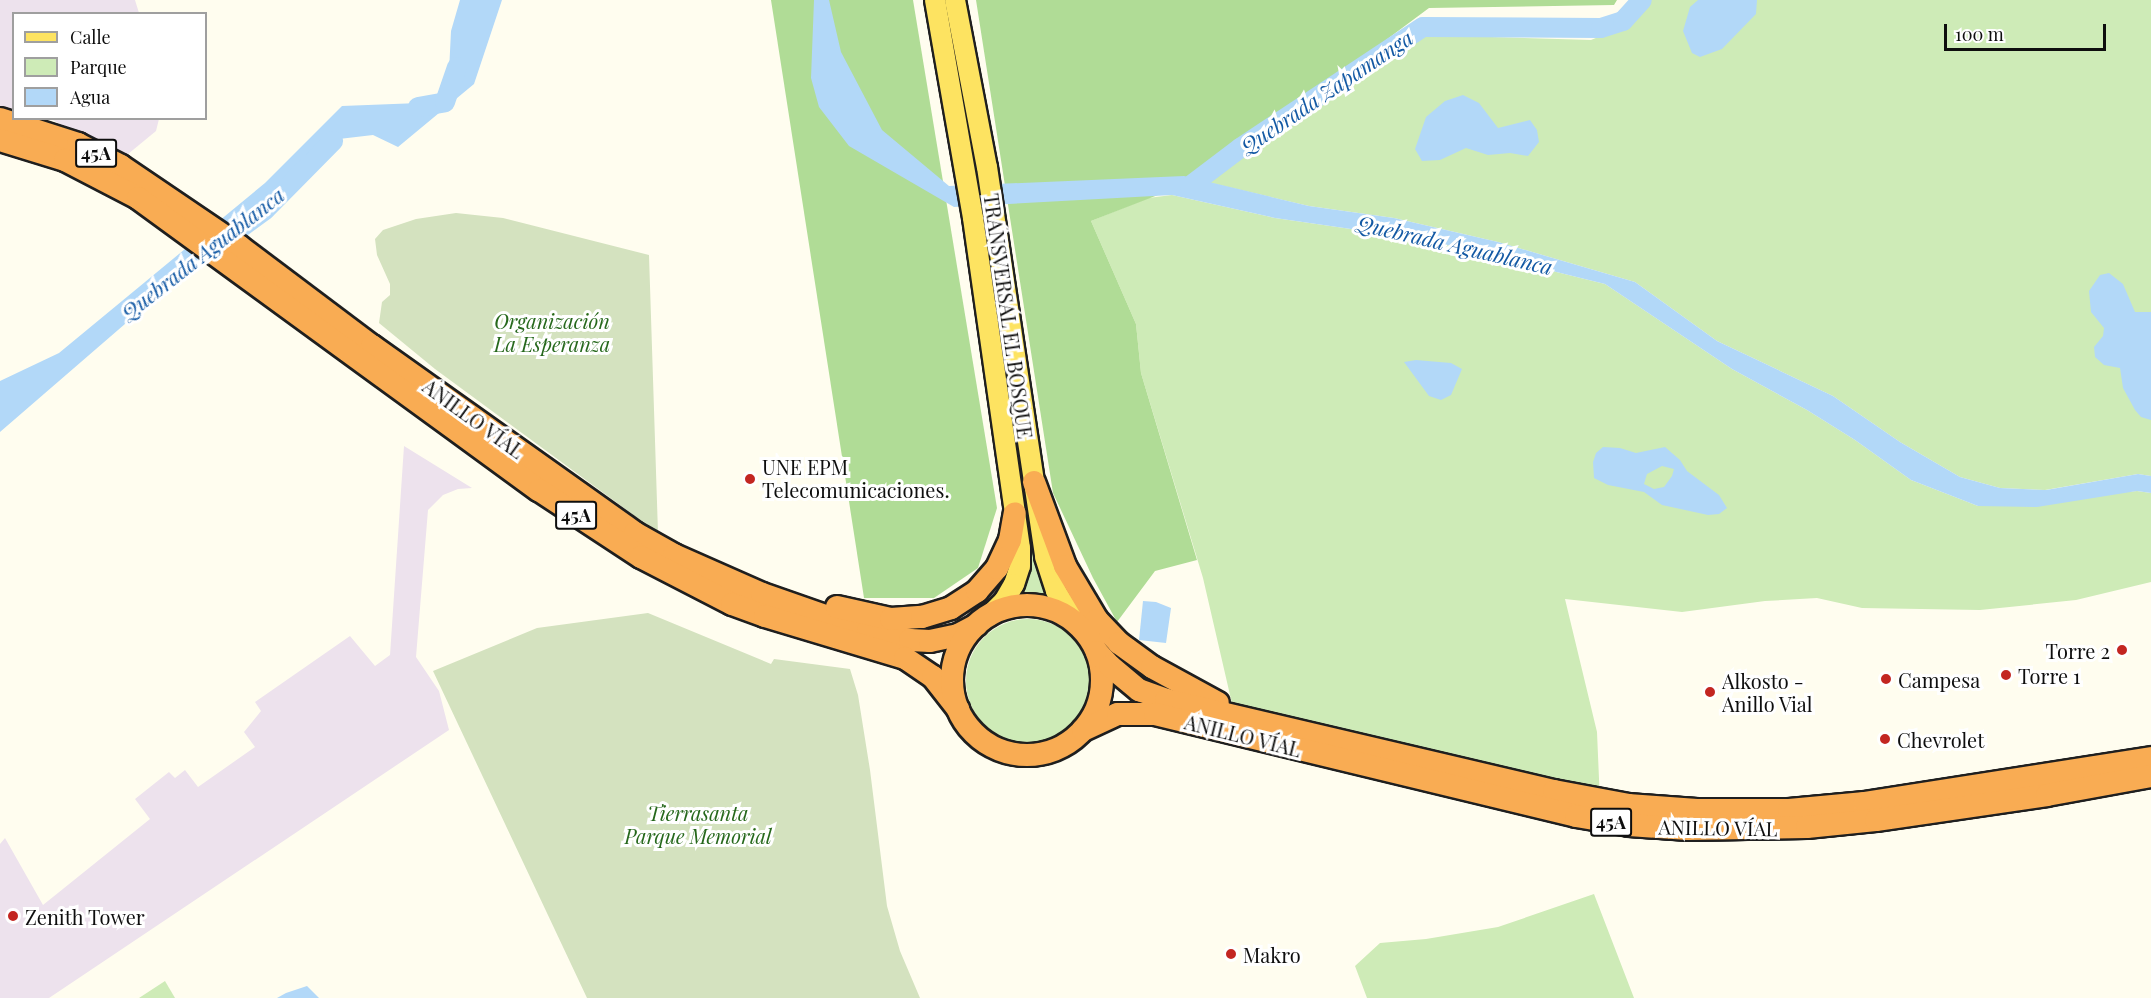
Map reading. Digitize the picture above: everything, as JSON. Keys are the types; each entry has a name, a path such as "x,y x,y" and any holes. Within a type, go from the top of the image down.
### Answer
{"highway":[{"name":"ANILLO VÍAL","path":"0,119 78,144 121,166 176,214 231,253 372,346 634,533 674,555 762,594 868,631 910,640 948,638 983,621"},
{"name":"ANILLO VÍAL","path":"0,140 42,152 87,170 138,198 176,214"},
{"name":"ANILLO VÍAL","path":"231,253 538,490 641,557 732,604 905,658 933,677 958,709"},
{"path":"1034,482 1065,566 1090,611 1104,628 1129,651 1162,674 1220,704 1272,726"},
{"path":"791,603 813,602 891,620 937,614 965,600 988,580 1005,554 1014,525 1015,513"},
{"path":"1035,606 1058,612 1077,625 1097,652 1102,679 1100,698 1094,715 1083,730 1057,749 1036,754 1014,754 985,742 969,727 958,709 953,687 954,664 962,643 983,621 1011,607 1035,606"},
{"name":"ANILLO VÍAL","path":"1097,652 1124,679 1150,695 1272,726 1609,802 1697,810 1789,810 1864,803 2151,758"},
{"name":"ANILLO VÍAL","path":"1083,730 1118,714 1155,714 1576,816 1629,825 1688,829 1807,827 1876,820 2047,795 2151,776"}],"main road":[{"name":"TRANSVERSAL EL BOSQUE","path":"935,0 973,218 1020,557 1017,576 1010,593 983,621"},
{"name":"TRANSVERSAL EL BOSQUE","path":"956,0 987,167 1045,557 1051,580 1077,625"}],"shaded area":[{"path":"0,0 135,0 139,12 12,12 12,111 0,110"},
{"path":"53,120 159,120 156,131 122,159"},
{"path":"404,446 472,488 458,489 443,495 428,510 416,657 439,691 449,730 49,998 0,998 0,844 5,838 43,905 150,819 135,799 169,772 175,778 185,770 198,787 255,747 244,732 261,711 255,702 350,636 375,666 390,655"}],"green space":[{"path":"771,0 913,0 997,508 978,568 934,598 864,598"},
{"path":"976,0 1617,0 1614,5 1429,8 1199,179 1091,221 1136,324 1141,373 1197,560 1155,571 1117,622 1093,578 1053,493"},
{"path":"1650,0 2151,0 2151,476 2138,474 2045,490 2000,488 1960,477 1900,442 1833,396 1717,341 1635,282 1498,242 1394,218 1309,206 1202,181 1239,150 1423,35 1591,40 1632,23"},
{"path":"1172,195 1275,218 1427,240 1605,284 1732,369 1807,410 1855,440 1911,480 1978,506 2137,491 2151,493 2151,582 2076,600 1980,610 1862,608 1817,598 1765,601 1682,612 1565,599 1597,732 1600,802 1236,721 1203,578 1141,373 1136,324 1091,221 1148,198"},
{"name":"Organización La Esperanza","path":"456,213 503,218 649,255 658,533 435,369 379,323 382,302 390,295 390,284 377,255 375,239 383,230 416,219"},
{"path":"1027,524 1033,532 1052,600 1033,592 1012,597 1029,555"},
{"name":"Tierrasanta Parque Memorial","path":"648,613 771,664 774,659 850,669 858,695 870,770 887,906 900,951 920,998 587,998 433,671 537,628"},
{"path":"1028,619 1052,624 1072,637 1085,657 1090,681 1085,705 1072,725 1052,738 1028,743 1004,738 984,725 971,705 966,681 971,657 984,637 1004,624"},
{"path":"1594,894 1634,998 1367,998 1355,966 1380,943 1426,939 1498,927"},
{"path":"165,981 175,998 139,998"}],"water":[{"path":"460,0 502,0 474,84 398,147 373,135 339,139 0,432 0,381 59,353 265,183 342,106 445,102 448,92 451,31"},
{"path":"814,0 829,0 841,52 882,130 949,186 1184,176 1309,206 1394,218 1498,242 1635,282 1717,341 1833,396 1900,442 1960,477 2000,488 2046,490 2138,474 2151,476 2151,493 2137,491 2037,507 1978,506 1911,480 1855,440 1807,410 1732,369 1605,284 1427,240 1275,218 1172,195 954,207 849,146 819,107 811,78"},
{"path":"1698,0 1757,0 1756,14 1722,49 1700,57 1692,53 1683,31 1690,7"},
{"path":"1463,95 1479,103 1498,128 1530,120 1537,130 1539,142 1528,156 1510,153 1488,155 1466,148 1440,160 1422,161 1415,149 1426,117 1445,101"},
{"path":"2109,273 2123,284 2135,312 2151,312 2151,420 2141,417 2135,410 2123,388 2120,368 2104,365 2095,357 2094,347 2103,336 2104,328 2091,312 2089,291 2100,275"},
{"path":"1416,360 1451,363 1462,369 1451,395 1441,400 1429,396 1404,362"},
{"path":"1603,447 1620,448 1636,453 1665,447 1680,460 1687,471 1719,495 1727,508 1719,514 1708,515 1662,505 1644,492 1608,485 1594,478 1593,462 1596,453","holes":["1662,466 1674,469 1664,487 1654,489 1644,484 1647,474"]},
{"path":"1143,601 1156,602 1171,608 1166,643 1139,640"},
{"path":"307,986 319,998 277,998 286,993"}],"waterway":[{"name":"Quebrada Zapamanga","path":"1190,186 1240,148 1423,27 1601,28 1623,21 1642,0"},
{"name":"Quebrada Aguablanca","path":"418,107 445,102 457,67"},
{"name":"Quebrada Aguablanca","path":"215,247 265,210 333,141"}],"place":[{"name":"UNE EPM Telecomunicaciones.","path":"750,479"},
{"name":"Torre 2","path":"2122,650"},
{"name":"Torre 1","path":"2006,675"},
{"name":"Campesa","path":"1886,679"},
{"name":"Alkosto - Anillo Vial","path":"1710,692"},
{"name":"Chevrolet","path":"1885,739"},
{"name":"Zenith Tower","path":"13,916"},
{"name":"Makro","path":"1231,954"}]}
